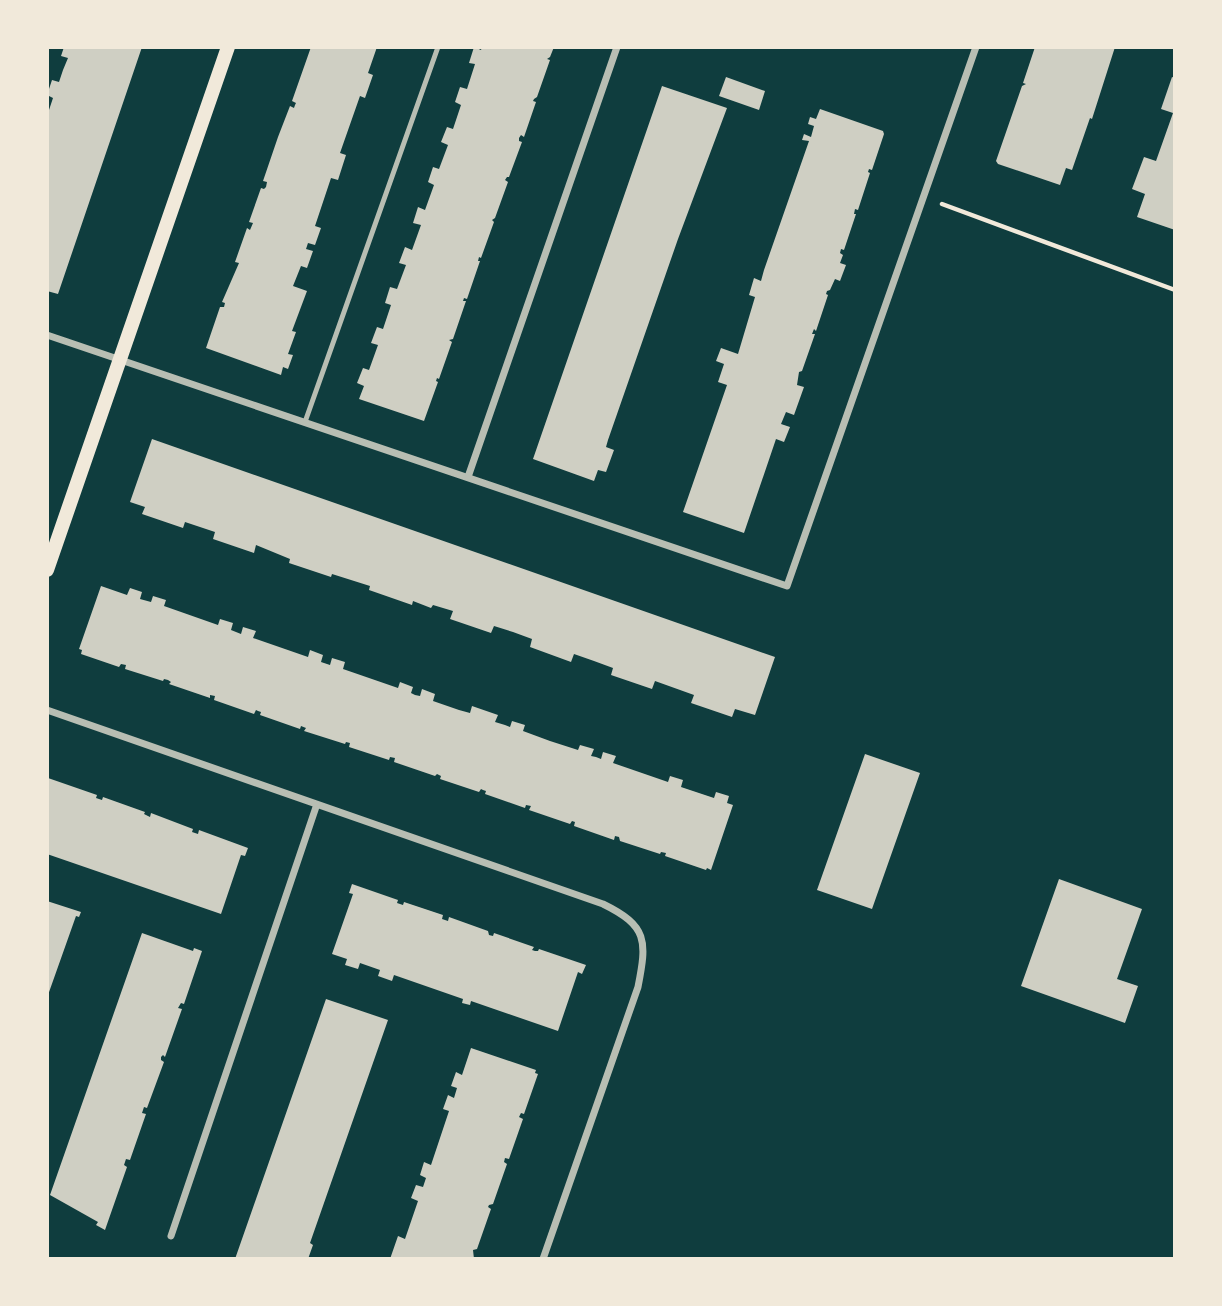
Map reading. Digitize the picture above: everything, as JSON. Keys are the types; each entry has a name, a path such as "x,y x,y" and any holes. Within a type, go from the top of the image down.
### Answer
{"main road":[{"path":"47,570 228,47"}],"street":[{"path":"468,477 617,47"},
{"path":"47,335 787,586 976,47"},
{"path":"47,710 603,904 627,916 642,934 643,960 638,987 543,1259"},
{"path":"171,1236 317,804"}],"lane":[{"path":"305,422 438,47"}],"path":[{"path":"923,197 1175,290"}],"building":[{"path":"64,47 142,47 58,294 47,291 47,116 53,98 47,95 52,80 59,82 68,58 61,56"},
{"path":"311,47 377,47 368,73 373,75 365,98 360,96 340,153 346,155 338,180 331,178 315,226 321,228 315,245 308,243 306,249 313,251 307,268 301,266 293,286 307,291 292,331 296,332 288,354 293,355 288,369 283,367 281,375 206,348 220,307 224,307 225,303 222,302 239,263 235,262 247,228 250,230 253,223 249,222 261,188 266,187 267,182 263,181 278,137 290,106 294,108 296,103 292,101"},
{"path":"474,47 481,50 482,47 554,47 547,59 550,60 537,97 533,101 536,102 524,137 521,135 519,138 522,142 509,177 505,180 508,182 492,220 494,222 481,258 479,257 467,299 464,298 463,301 466,301 453,339 449,340 452,342 439,379 437,378 438,382 424,421 359,399 364,386 357,383 363,368 369,370 378,345 371,343 377,327 383,329 391,305 385,303 390,287 397,289 406,265 399,263 405,247 412,250 421,225 413,223 418,207 425,210 434,185 428,182 433,167 439,169 448,145 441,142 447,127 453,129 461,105 455,102 460,87 467,89 475,64 469,63"},
{"path":"1035,47 1115,47 1072,170 1066,168 1060,185 998,164 996,161 1022,86 1026,84 1023,83"},
{"path":"726,77 765,91 759,110 719,96"},
{"path":"1172,77 1175,78 1175,230 1137,217 1145,194 1132,189 1144,157 1156,161 1173,113 1161,109"},
{"path":"662,86 727,108 608,440 606,447 614,450 606,472 598,470 594,481 533,459"},
{"path":"820,109 883,131 884,134 872,170 869,169 858,210 855,209 856,214 844,250 841,249 840,253 843,255 840,263 846,265 840,281 835,279 827,291 816,331 814,329 812,334 815,334 802,371 799,372 797,385 804,387 794,415 786,412 781,424 790,427 784,442 776,439 744,533 683,512 727,385 718,382 724,364 716,361 721,348 738,354 755,297 749,295 754,278 761,281 809,141 802,140 804,134 811,137 814,126 808,124 810,117 816,119"},
{"path":"152,439 775,657 755,715 735,709 732,717 691,703 694,695 655,681 652,689 611,675 613,668 574,654 571,662 530,647 532,639 513,632 494,626 491,633 450,619 453,611 433,605 431,608 413,601 412,605 369,590 370,586 289,563 290,559 256,545 254,553 213,539 215,532 185,522 183,528 142,514 145,507 130,502"},
{"path":"101,586 127,595 130,588 142,592 140,599 151,602 153,596 166,600 164,606 218,625 220,619 233,623 231,630 241,634 243,627 256,631 253,638 308,657 310,650 323,655 321,662 330,665 332,658 345,662 343,669 398,688 400,682 413,687 411,693 415,695 420,696 422,689 435,694 433,701 470,713 472,706 498,715 495,722 510,727 512,721 525,725 523,731 550,741 578,750 580,745 594,749 591,756 601,759 603,752 616,756 613,763 668,782 670,776 683,780 681,787 714,798 716,792 729,796 727,803 733,805 711,870 665,856 666,853 660,854 620,841 619,837 615,836 614,840 574,826 575,822 570,824 529,810 531,806 526,805 525,808 485,794 486,791 481,789 479,792 440,779 441,776 437,774 435,776 394,762 395,758 390,757 389,760 349,747 350,743 345,744 304,731 306,728 301,726 300,729 260,715 261,712 256,710 254,714 214,700 215,696 210,695 210,698 169,684 171,682 168,680 163,681 125,669 126,665 121,664 119,667 81,654 82,650 79,649"},
{"path":"865,754 920,773 872,909 817,890"},
{"path":"48,778 97,795 96,798 102,800 103,797 145,812 144,814 150,817 151,813 193,829 192,832 198,834 199,830 248,848 245,856 241,855 221,914 47,854"},
{"path":"1059,879 1142,909 1117,979 1138,986 1125,1023 1021,986"},
{"path":"352,884 398,900 397,903 403,905 404,902 443,915 442,919 448,921 449,917 488,931 489,935 493,936 494,933 534,947 532,950 539,949 586,965 582,974 578,972 558,1031 471,1001 470,1005 462,1003 463,999 394,975 392,981 378,976 380,970 360,963 358,969 345,965 347,959 332,954 353,894 349,893"},
{"path":"47,901 81,912 79,917 76,916 48,995"},
{"path":"142,933 193,951 194,948 202,951 184,1004 181,1003 178,1008 182,1009 165,1057 161,1057 164,1062 147,1108 144,1107 142,1113 146,1114 130,1160 126,1159 124,1165 127,1167 105,1230 96,1225 98,1222 50,1195"},
{"path":"326,999 388,1020 310,1243 313,1245 308,1259 235,1259"},
{"path":"471,1048 536,1070 535,1073 538,1074 524,1114 521,1113 519,1117 523,1119 509,1159 505,1158 504,1162 507,1164 493,1204 488,1207 491,1209 477,1249 473,1250 474,1259 390,1259 398,1236 405,1239 418,1201 411,1198 416,1185 423,1187 426,1178 420,1175 424,1162 431,1165 449,1111 443,1109 448,1095 454,1098 457,1088 451,1086 456,1072 462,1075"}]}
